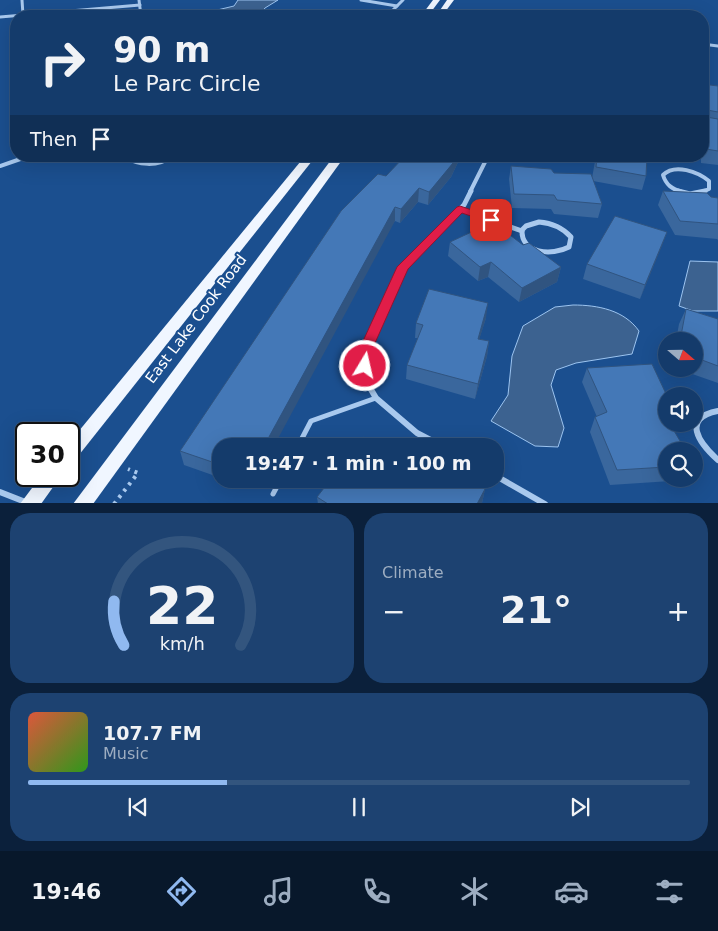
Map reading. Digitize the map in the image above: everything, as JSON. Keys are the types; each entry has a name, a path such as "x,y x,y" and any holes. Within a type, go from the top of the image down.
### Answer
{"main road":[{"path":"429,10 437,0"},
{"name":"East Lake Cook Road","path":"80,441 306,162"},
{"name":"East Lake Cook Road","path":"83,503 336,162"},
{"path":"30,503 43,487"}],"street":[{"path":"139,0 140,10"},
{"path":"361,0 397,6"},
{"path":"393,10 403,0"},
{"path":"72,10 140,5"},
{"path":"139,162 155,165 165,162"},
{"path":"427,438 417,433 376,398 366,381 364,352 403,267 464,205 485,162"},
{"path":"677,169 691,171 709,181 710,187 706,192 700,194 685,193 670,187 663,175 666,172 677,169"},
{"path":"710,187 718,188"},
{"path":"460,209 522,231"},
{"path":"547,222 567,232 571,242 570,247 558,253 541,252 526,244 522,239 522,231 532,223 547,222"},
{"path":"718,411 706,413 699,417 696,424 696,433 700,442 718,460"},
{"path":"504,481 543,503"},
{"path":"0,492 27,503"}],"lane":[{"path":"302,438 311,421 376,398"},
{"path":"273,494 276,488"}],"path":[{"path":"115,503 138,473"}],"water":[{"path":"238,0 278,0 263,10 217,10 234,6"},
{"path":"690,261 718,262 718,311 693,311 679,306"},
{"path":"573,305 592,306 610,310 626,318 639,331 632,354 576,363 556,370 551,385 564,428 558,447 535,446 491,421 508,395 512,356 523,326 555,307"}],"building":[{"path":"709,85 718,86 718,112 709,110"},
{"path":"709,118 718,119 718,151 709,150"},
{"path":"399,162 453,162 429,192 419,188 401,209 395,207 268,438 212,438 212,462 180,451 341,211 378,174 386,176"},
{"path":"596,162 647,162 646,176 596,167"},
{"path":"511,166 551,169 554,173 591,174 602,204 557,200 554,195 514,194"},
{"path":"663,191 707,193 711,197 718,198 718,224 680,221"},
{"path":"615,216 667,232 645,285 587,264"},
{"path":"493,222 523,245 529,243 561,267 522,288 491,262 480,267 450,242"},
{"path":"429,289 488,303 478,339 489,341 478,384 407,365 423,325 416,323"},
{"path":"686,309 718,319 718,366 703,360 703,332 682,332"},
{"path":"652,364 663,387 658,387 658,432 675,432 681,442 658,442 658,467 617,470 595,417 607,412 587,368"},
{"path":"324,488 485,489 478,503 326,503 317,497"}],"route":[{"path":"365,366 364,352 403,267 460,209 491,220"}]}
